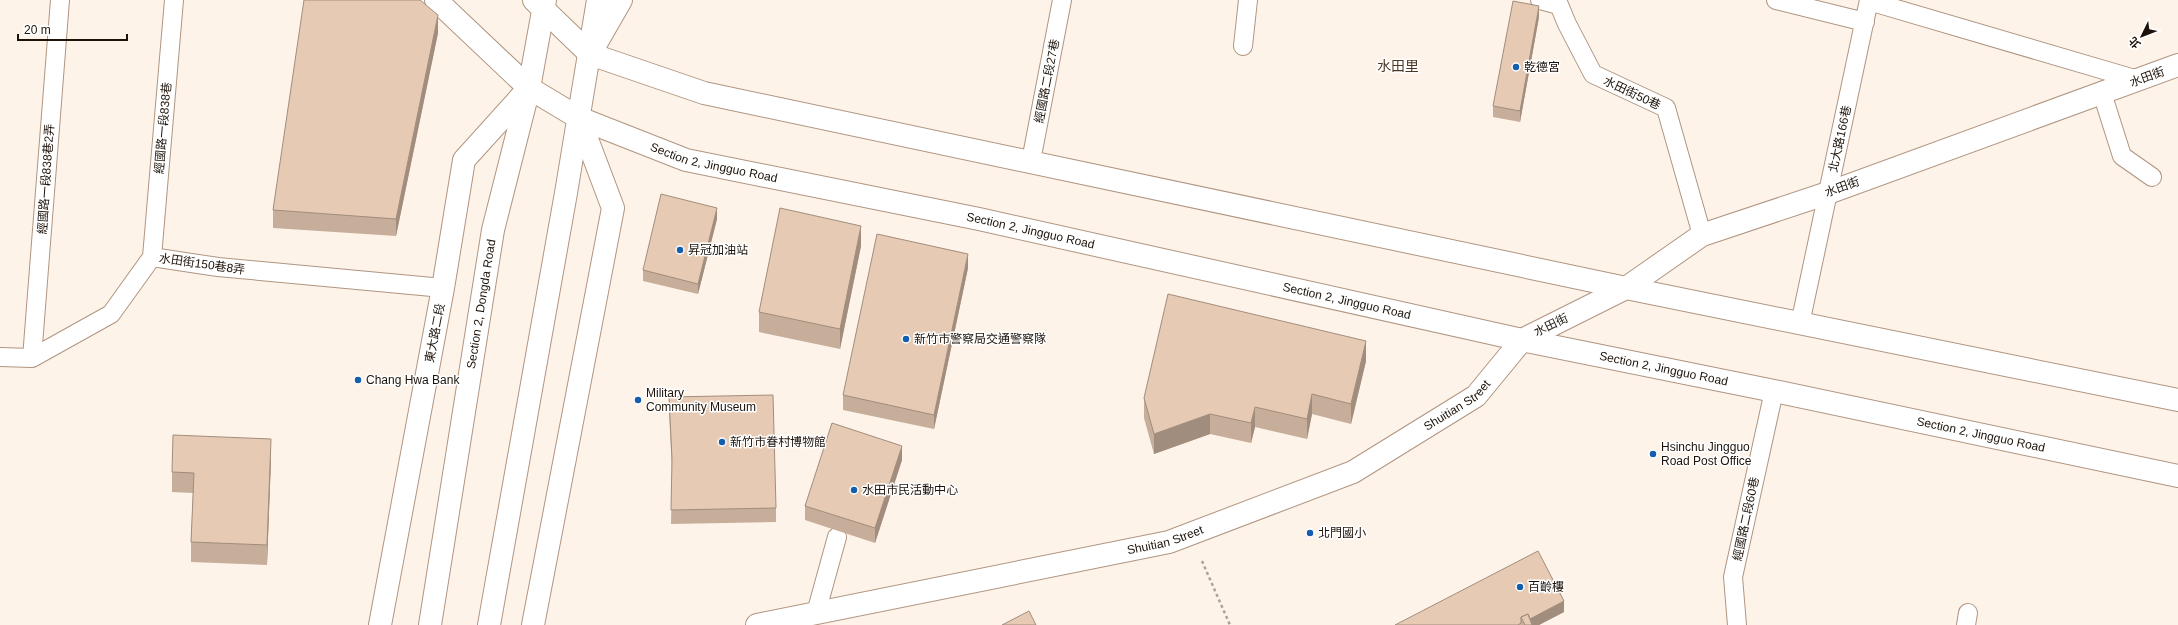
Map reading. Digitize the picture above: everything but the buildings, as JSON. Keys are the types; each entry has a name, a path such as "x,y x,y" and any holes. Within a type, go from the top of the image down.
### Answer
{"main road":[{"name":"Section 2, Jingguo Road","path":"436,0 529,88 579,118 686,160 979,219 1522,340 1774,391 2178,476"},
{"path":"489,625 579,118 598,0"},
{"path":"590,54 621,0"},
{"name":"Section 2, Dongda Road","path":"430,625 493,230 529,88 541,3"},
{"path":"541,3 590,54 704,93 1626,288 2178,400"},
{"name":"水田街","path":"1522,340 1626,288 1702,235 1828,193 2178,65"},
{"name":"東大路二段","path":"380,625 443,288 464,160 529,88"},
{"path":"533,625 613,208 579,118"},
{"name":"Shuitian Street","path":"757,625 1169,542 1353,472 1476,396 1522,340"}],"lane":[{"name":"經國路一段838巷2弄","path":"32,358 60,0"},
{"name":"經國路一段838巷","path":"152,257 174,0"},
{"name":"經國路二段27巷","path":"1031,161 1062,0"},
{"path":"1243,46 1248,0"},
{"name":"水田街50巷","path":"1540,0 1558,3 1593,74 1666,108 1702,235"},
{"path":"1776,0 1865,22"},
{"path":"1869,1 2138,80"},
{"name":"北大路166巷","path":"1800,324 1869,1"},
{"path":"2102,93 2122,156 2152,177"},
{"name":"水田街150巷8弄","path":"32,358 111,314 152,257 218,268 443,288"},
{"path":"0,357 32,358"},
{"name":"經國路二段60巷","path":"1737,625 1733,577 1774,391"},
{"path":"816,613 837,537"}],"path":[{"path":"1191,533 1230,625"}],"place":[{"name":"乾德宮","path":"1516,67"},
{"name":"昇冠加油站","path":"680,250"},
{"name":"新竹市警察局交通警察隊","path":"906,339"},
{"name":"Chang Hwa Bank","path":"358,380"},
{"name":"Military Community Museum","path":"638,400"},
{"name":"新竹市眷村博物館","path":"722,442"},
{"name":"Hsinchu Jingguo Road Post Office","path":"1653,454"},
{"name":"水田市民活動中心","path":"854,490"},
{"name":"北門國小","path":"1310,533"},
{"name":"百齡樓","path":"1520,587"}],"district":[{"name":"水田里","path":"1398,66"}]}
